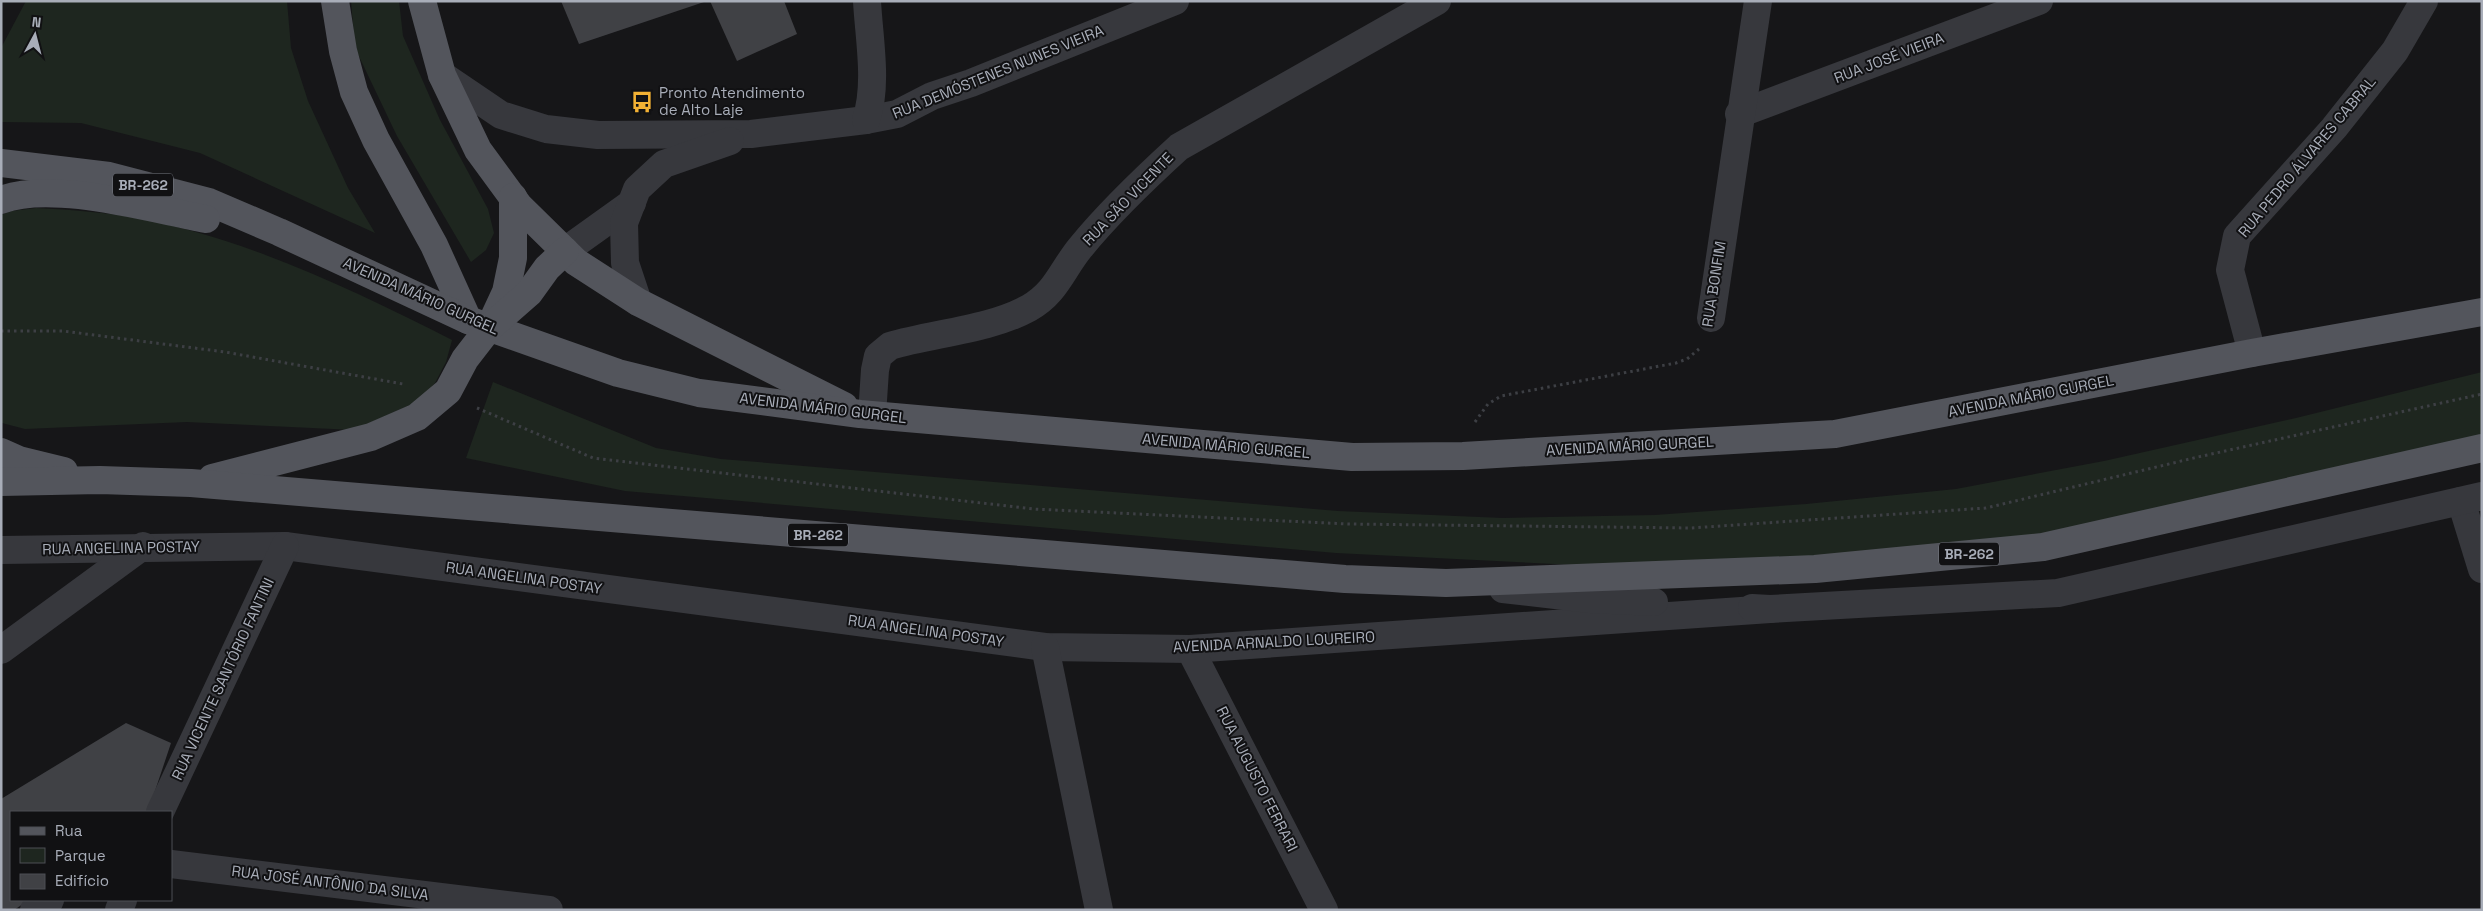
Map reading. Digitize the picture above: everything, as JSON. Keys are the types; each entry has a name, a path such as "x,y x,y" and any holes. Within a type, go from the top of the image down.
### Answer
{"main road":[{"path":"335,1 343,51 354,92 376,140 479,324"},
{"path":"422,1 442,76 478,150 512,197 576,262 638,302 866,415"},
{"name":"AVENIDA MÁRIO GURGEL","path":"1,163 109,176 209,202 479,324 618,373 699,393 866,415 1352,457 1463,456 1835,434 2252,353 2476,312"},
{"path":"1,200 14,196 62,192 279,232"},
{"path":"191,483 371,437 417,417 448,392 479,324 506,292 513,258 512,197"},
{"path":"479,324 529,293 547,268 565,251"},
{"name":"BR-262","path":"1,482 100,480 191,483 1345,579 1446,583 1815,569 2043,547 2482,448"},
{"path":"1,452 19,460 100,480"}],"street":[{"path":"866,120 871,106 872,72 868,1"},
{"name":"RUA DEMÓSTENES NUNES VIEIRA","path":"442,76 500,115 546,130 598,135 751,134 866,120 897,114 932,96 971,83 1175,1"},
{"name":"RUA SÃO VICENTE","path":"866,415 878,356 890,346 1002,320 1029,308 1050,294 1080,248 1150,174 1180,147 1437,1"},
{"name":"RUA BONFIM","path":"1711,318 1739,114 1758,1"},
{"name":"RUA JOSÉ VIEIRA","path":"1739,114 2039,1"},
{"name":"RUA PEDRO ÁLVARES CABRAL","path":"2252,353 2230,270 2238,236 2340,121 2395,51 2424,1"},
{"path":"638,302 625,263 624,223 637,189 664,164 751,134"},
{"path":"565,251 632,203"},
{"path":"2471,498 2482,569"},
{"name":"BR-262","path":"1446,583 1590,599 1770,609 2058,593 2471,498"},
{"path":"1,650 143,546"},
{"name":"RUA ANGELINA POSTAY","path":"1,550 143,546 285,546 1045,647"},
{"name":"RUA VICENTE SANTÓRIO FANTINI","path":"160,811 285,546"},
{"name":"AVENIDA ARNALDO LOUREIRO","path":"1045,647 1190,648 1770,609"},
{"path":"1045,647 1099,910"},
{"name":"RUA AUGUSTO FERRARI","path":"1190,648 1324,910"},
{"name":"RUA JOSÉ ANTÔNIO DA SILVA","path":"172,864 549,910"},
{"path":"34,910 48,901"}],"path":[{"name":"RUA BONFIM","path":"1463,456 1478,415 1488,404 1501,396 1681,361 1696,352 1702,344 1711,318"}],"green space":[{"path":"26,1 287,1 291,48 308,101 348,188 375,233 200,153 81,123 1,122 1,48"},
{"path":"351,1 399,1 403,36 440,120 488,209 494,233 486,250 471,262 397,136 355,48"},
{"path":"36,208 102,213 141,219 221,239 261,253 339,285 452,340 446,362 435,383 419,401 354,430 187,422 25,429 2,423 1,215 12,211"},
{"path":"2482,372 2482,439 2012,542 1874,556 1615,567 1336,553 625,491 466,458 493,382 656,448 721,459 1338,511 1503,518 1655,515 1806,504 1956,489 2104,461 2296,418"}],"building":[{"path":"561,1 704,1 704,2 579,44"},
{"path":"710,1 784,1 797,34 737,61"},
{"path":"126,723 171,743 148,811 10,811 10,901 28,901 14,910 1,910 1,799"}],"place":[{"name":"Pronto Atendimento de Alto Laje","path":"642,102"}]}
